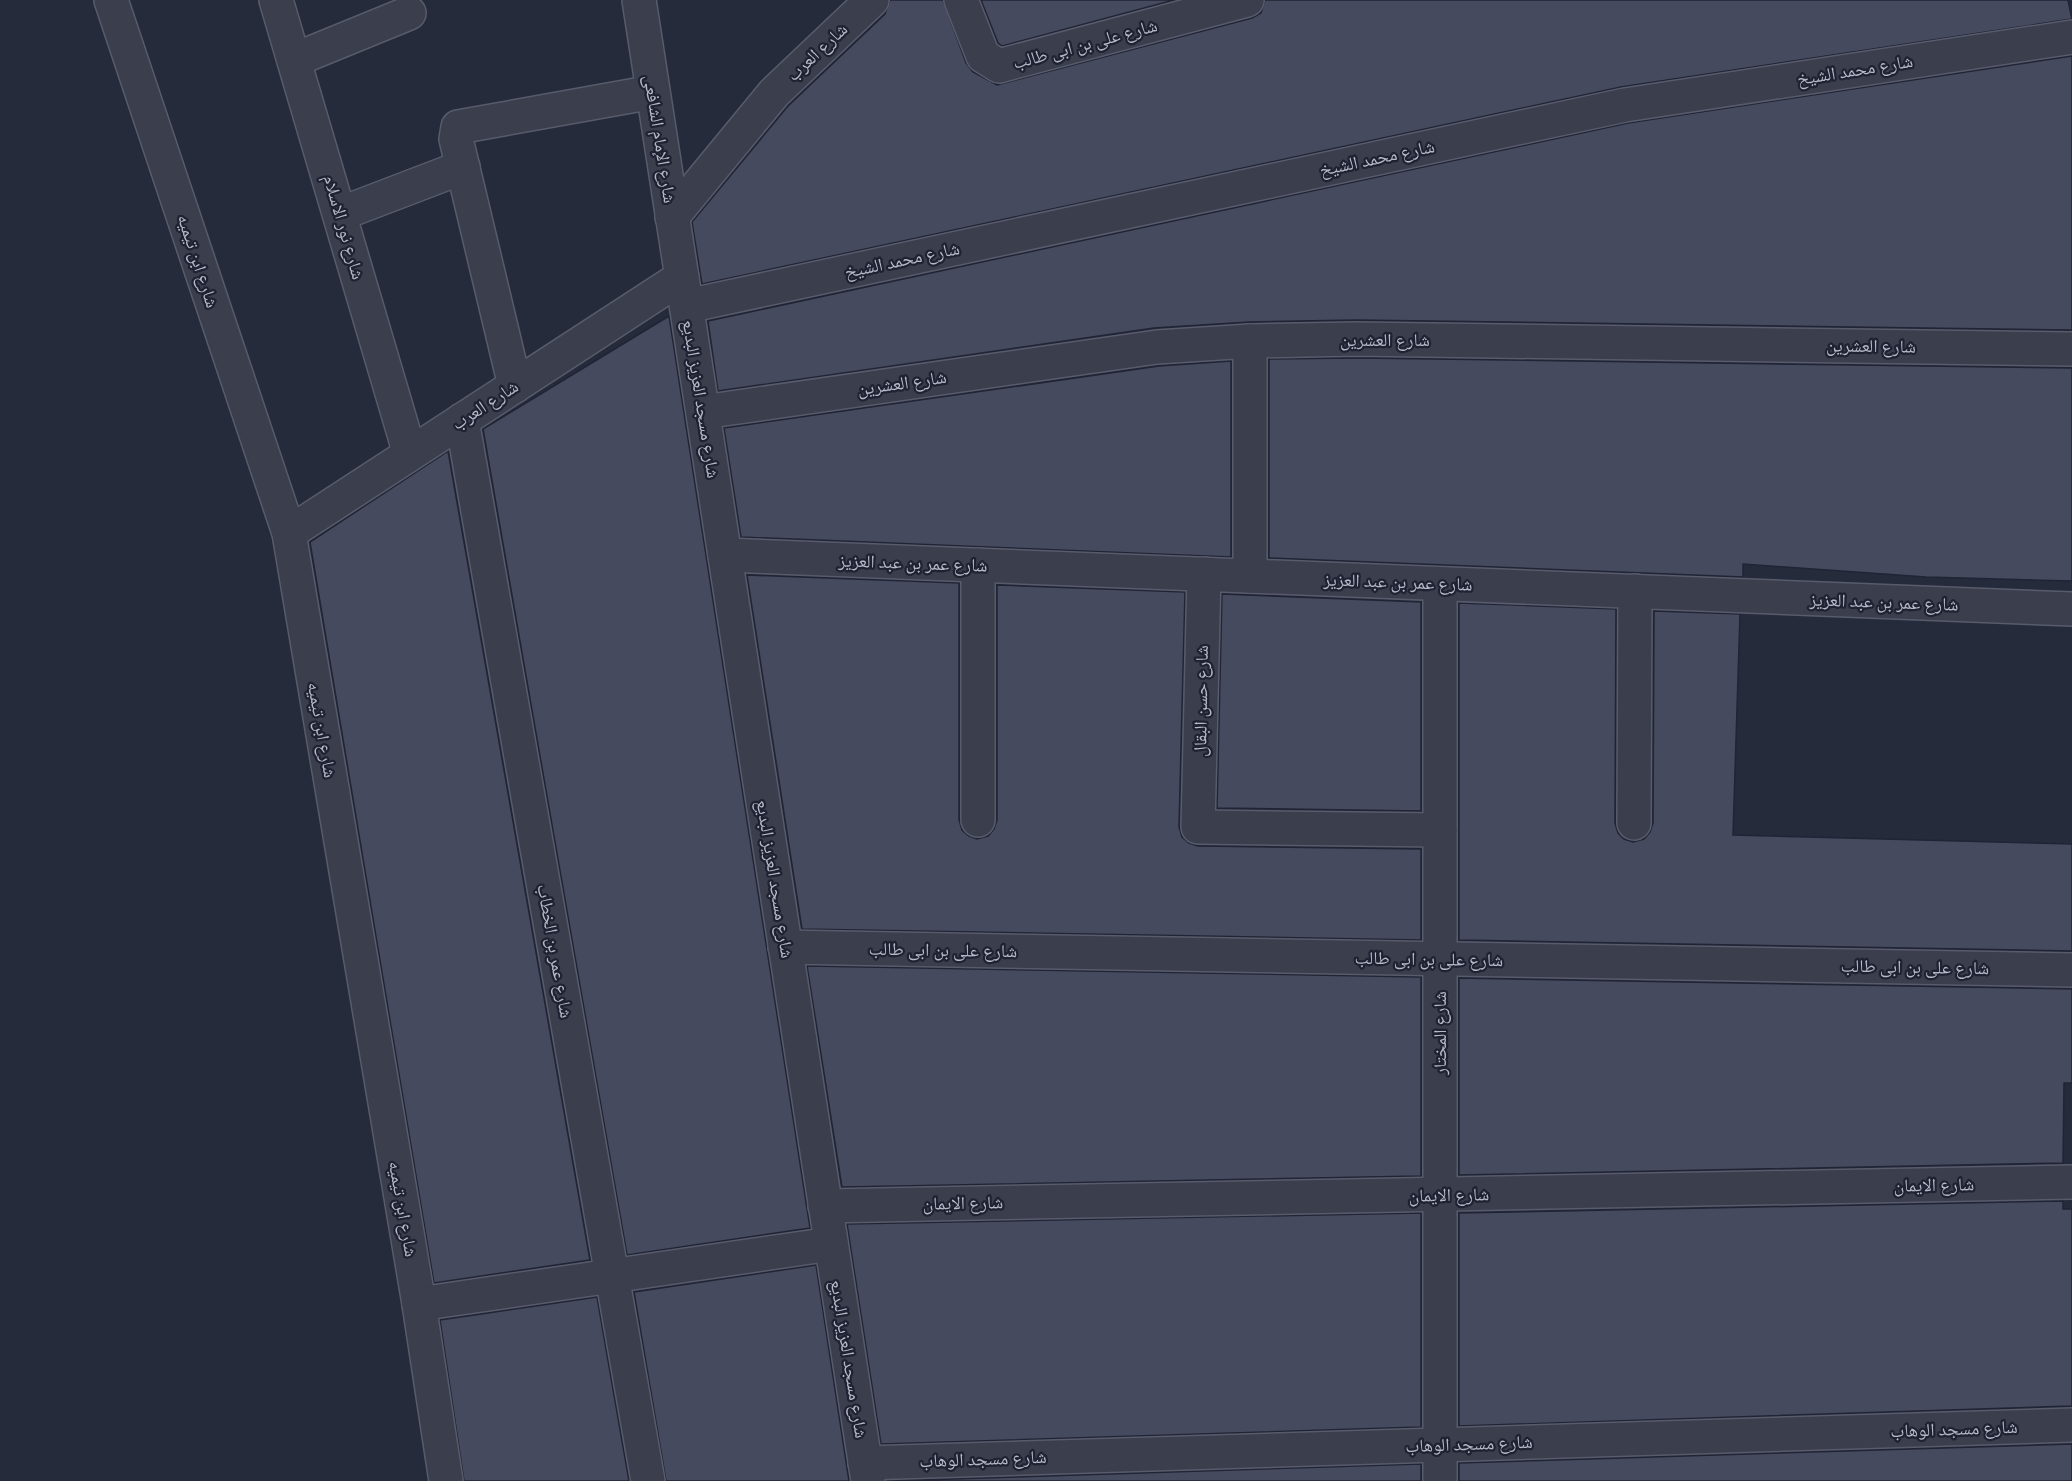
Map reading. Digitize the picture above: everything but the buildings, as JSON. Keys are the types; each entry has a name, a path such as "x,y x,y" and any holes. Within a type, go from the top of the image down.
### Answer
{"street":[{"name":"شارع ابن تيميه","path":"111,0 289,533 419,1304 446,1481"},
{"name":"شارع نور الاسلام","path":"276,0 410,454"},
{"name":"شارع الإمام الشافعى","path":"639,0 684,292"},
{"name":"شارع العرب","path":"672,217 774,93 873,0"},
{"name":"شارع على بن ابى طالب","path":"961,0 983,56 999,66 1247,0"},
{"path":"294,60 409,13"},
{"name":"شارع محمد الشيخ","path":"684,292 1624,105 2072,36"},
{"path":"515,386 462,167 456,132 464,124 653,92"},
{"path":"340,214 462,167"},
{"name":"شارع العرب","path":"289,533 515,386 684,292"},
{"name":"شارع مسجد العزيز البديع","path":"684,292 866,1472"},
{"name":"شارع العشرين","path":"703,412 1157,347 1250,341 1356,339 2072,349"},
{"path":"1250,341 1250,576"},
{"name":"شارع عمر بن الخطاب","path":"462,420 648,1481"},
{"name":"شارع عمر بن عبد العزيز","path":"725,555 2072,609"},
{"path":"978,565 978,820"},
{"name":"شارع حسن البقال","path":"1204,574 1198,827 1440,830"},
{"name":"شارع المختار","path":"1440,584 1440,1481"},
{"path":"1634,823 1635,591"},
{"name":"شارع على بن ابى طالب","path":"785,947 2072,970"},
{"name":"شارع الايمان","path":"825,1206 2072,1182"},
{"path":"419,1304 831,1244"},
{"name":"شارع مسجد الوهاب","path":"866,1472 1440,1445 2072,1425"}]}
